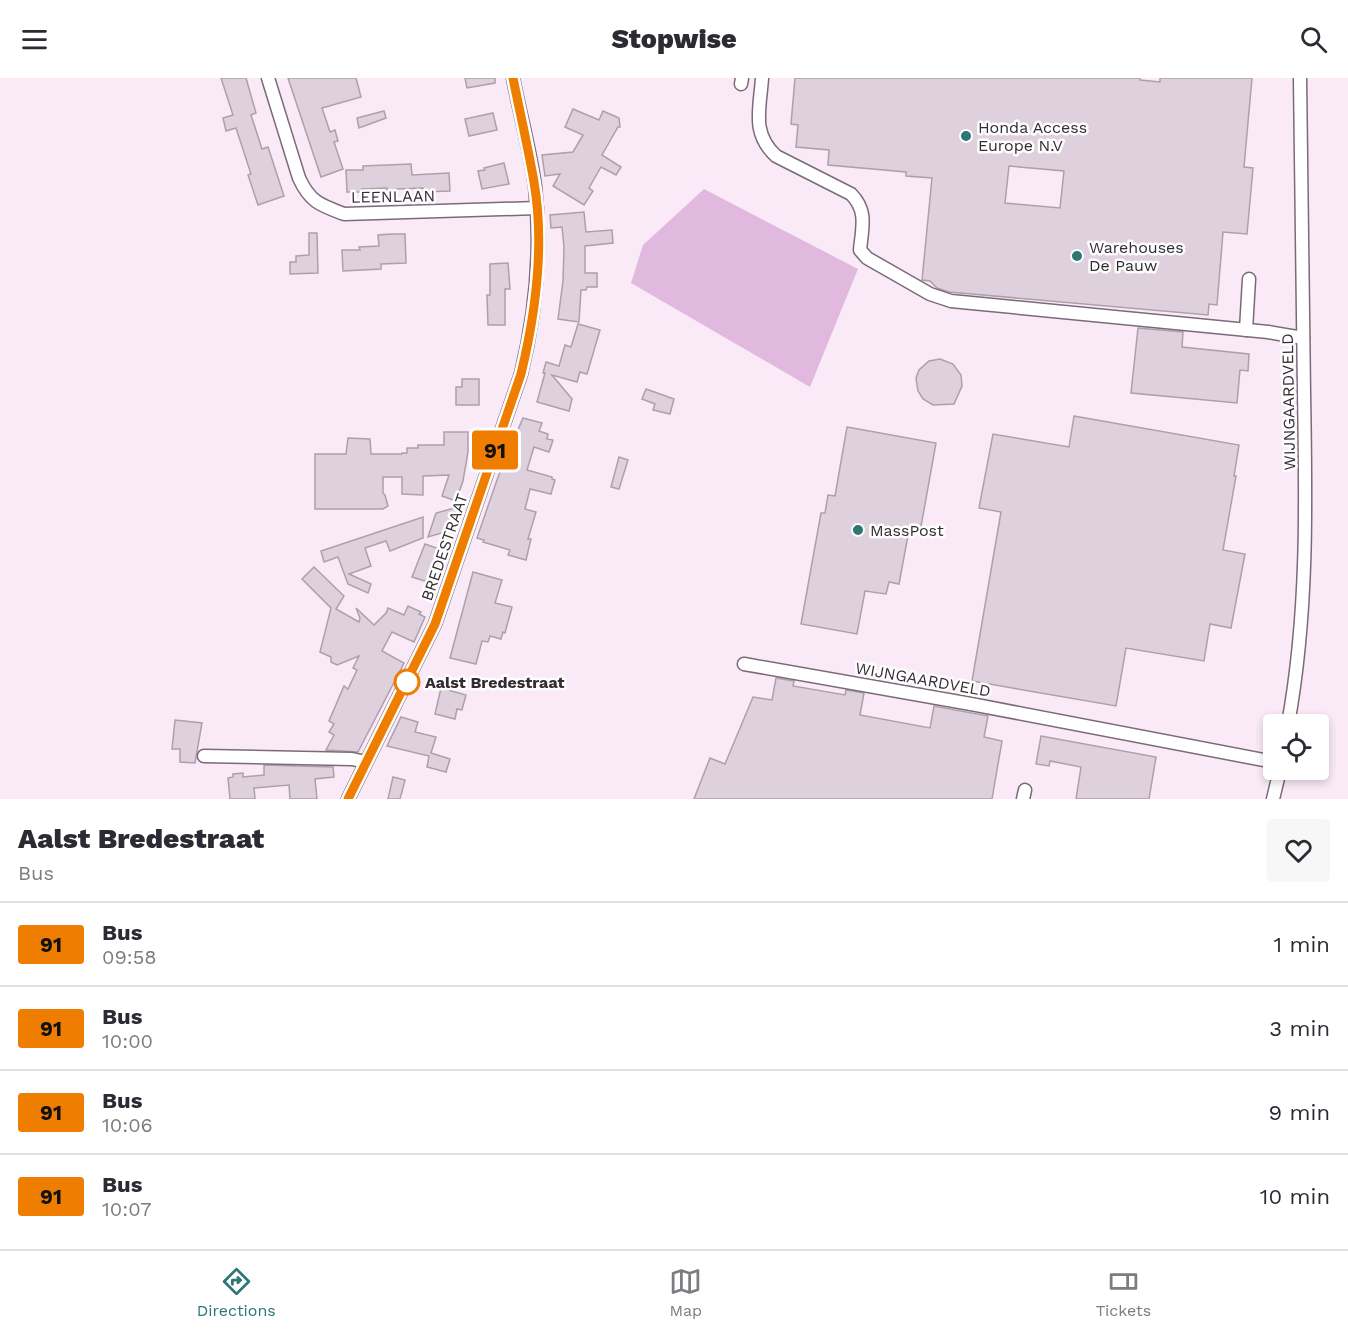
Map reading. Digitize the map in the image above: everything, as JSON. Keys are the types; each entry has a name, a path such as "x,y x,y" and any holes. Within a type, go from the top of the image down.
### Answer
{"street":[{"name":"LEENLAAN","path":"268,78 299,178 306,193 319,205 344,214 537,208"},
{"name":"BREDESTRAAT","path":"348,799 435,624 521,374 528,346 537,288 539,249 537,208 513,78"},
{"path":"762,78 758,129 766,147 776,156 851,194 860,202 863,214 860,250 867,258 930,294 951,301 1246,330 1303,338"},
{"name":"WIJNGAARDVELD","path":"1290,714 1297,678 1304,579 1300,78"},
{"path":"1246,330 1249,279"},
{"name":"WIJNGAARDVELD","path":"744,664 1263,760"},
{"path":"204,756 352,759 366,762"},
{"path":"1273,799 1278,780"}],"shaded area":[{"path":"704,189 858,269 810,387 631,283 643,245"}],"building":[{"path":"221,78 246,78 256,113 251,115 262,149 268,147 284,196 258,205 236,128 226,131 223,118 233,115"},
{"path":"288,78 356,78 361,97 322,108 330,132 335,130 338,141 334,142 343,169 321,177"},
{"path":"465,78 495,78 495,83 467,88"},
{"path":"795,78 1140,78 1140,80 1160,82 1160,78 1252,78 1244,167 1253,168 1247,234 1223,232 1217,305 1209,304 1208,315 949,292 937,288 930,281 922,280 932,178 906,176 906,172 828,165 829,150 796,147 798,125 791,124","holes":["1009,166 1064,171 1060,208 1005,203"]},
{"path":"573,109 599,120 603,111 619,118 620,127 602,155 621,167 616,175 601,167 589,188 593,191 584,205 553,186 560,174 545,176 542,155 573,152 583,135 565,127"},
{"path":"384,111 386,118 359,128 357,118"},
{"path":"493,113 497,130 469,136 465,119"},
{"path":"504,163 509,184 482,189 478,171"},
{"path":"411,164 412,175 449,173 450,191 424,192 423,188 397,189 397,193 387,194 387,188 347,192 346,170 363,170 363,166"},
{"path":"584,212 586,232 612,230 613,243 585,246 585,273 597,273 597,287 587,287 586,290 581,290 579,322 558,319 563,281 564,247 562,227 551,228 550,215"},
{"path":"309,233 317,233 318,273 290,274 290,262 296,262 296,256 309,255"},
{"path":"405,234 406,263 381,264 381,269 343,271 342,250 360,250 359,247 379,246 378,235"},
{"path":"508,263 510,289 505,289 505,325 488,325 487,295 490,295 490,264"},
{"path":"578,324 600,330 587,374 580,372 577,382 552,375 572,399 569,411 537,402 546,362 559,366 565,345 571,347"},
{"path":"1138,328 1183,332 1182,347 1249,354 1248,371 1240,370 1237,403 1131,393"},
{"path":"940,359 953,364 961,375 962,386 954,404 933,405 923,399 918,391 916,378 919,370 929,361"},
{"path":"462,379 479,379 479,405 456,405 456,387 462,387"},
{"path":"646,389 674,399 670,414 653,410 655,404 642,399"},
{"path":"1074,416 1239,445 1223,550 1245,554 1231,628 1210,624 1204,661 1126,648 1116,706 972,681 1001,512 979,508 993,434 1069,447"},
{"path":"523,418 542,423 539,431 548,434 547,439 553,440 549,452 534,447 527,470 552,477 555,480 551,494 530,489 525,509 536,512 528,539 531,539 526,560 508,555 510,550 477,538 498,477"},
{"name":"MassPost","path":"847,427 936,443 920,532 909,530 899,584 889,582 886,594 865,591 857,634 801,624 821,513 825,513 828,495 835,496"},
{"path":"444,432 468,432 468,452 463,481 456,501 442,496 449,475 423,476 423,495 402,494 402,477 383,477 383,493 388,506 383,509 315,509 315,454 346,454 348,438 370,439 371,454 402,454 407,453 407,448 418,448 418,445 444,445"},
{"path":"619,457 628,460 619,489 611,487"},
{"path":"458,507 449,531 428,537 436,513"},
{"path":"423,517 423,538 390,551 386,541 365,548 371,566 349,574 371,584 368,593 348,584 338,557 324,562 321,551"},
{"path":"425,544 442,550 431,583 412,577"},
{"path":"314,567 344,596 336,609 359,622 360,618 356,608 374,625 388,608 404,615 408,606 421,612 419,614 425,617 414,642 392,632 382,651 404,663 358,752 326,750 334,735 329,732 334,724 329,721 344,686 348,689 357,670 353,668 359,656 337,665 331,662 331,657 320,652 331,608 302,579"},
{"path":"473,572 502,580 495,603 512,607 505,633 503,632 501,639 490,636 488,642 482,641 476,664 450,658"},
{"path":"776,678 794,681 793,686 845,695 846,690 864,693 860,715 930,728 934,706 988,716 984,737 1002,741 992,799 694,799 710,758 725,764 753,697 772,700"},
{"path":"441,688 466,695 462,710 457,709 455,719 435,714"},
{"path":"401,717 418,722 415,732 436,737 431,753 450,759 446,772 427,767 429,756 387,746"},
{"path":"175,720 202,723 195,763 180,762 180,749 172,749"},
{"path":"1041,736 1156,757 1149,799 1076,799 1081,767 1050,761 1049,766 1036,764"},
{"path":"264,765 333,767 334,777 315,779 317,799 290,799 289,785 254,788 255,799 230,799 228,778 233,777 233,774 243,773 243,777 264,775"},
{"path":"393,777 405,780 400,799 388,799"}],"bus line":[{"name":"91","path":"348,799 435,624 521,374 528,346 537,288 539,249 537,208 513,78"}],"place":[{"name":"Honda Access Europe N.V","path":"966,136"},
{"name":"Warehouses De Pauw","path":"1077,256"},
{"name":"MassPost","path":"858,530"},
{"name":"Aalst Bredestraat","path":"407,682"}]}
